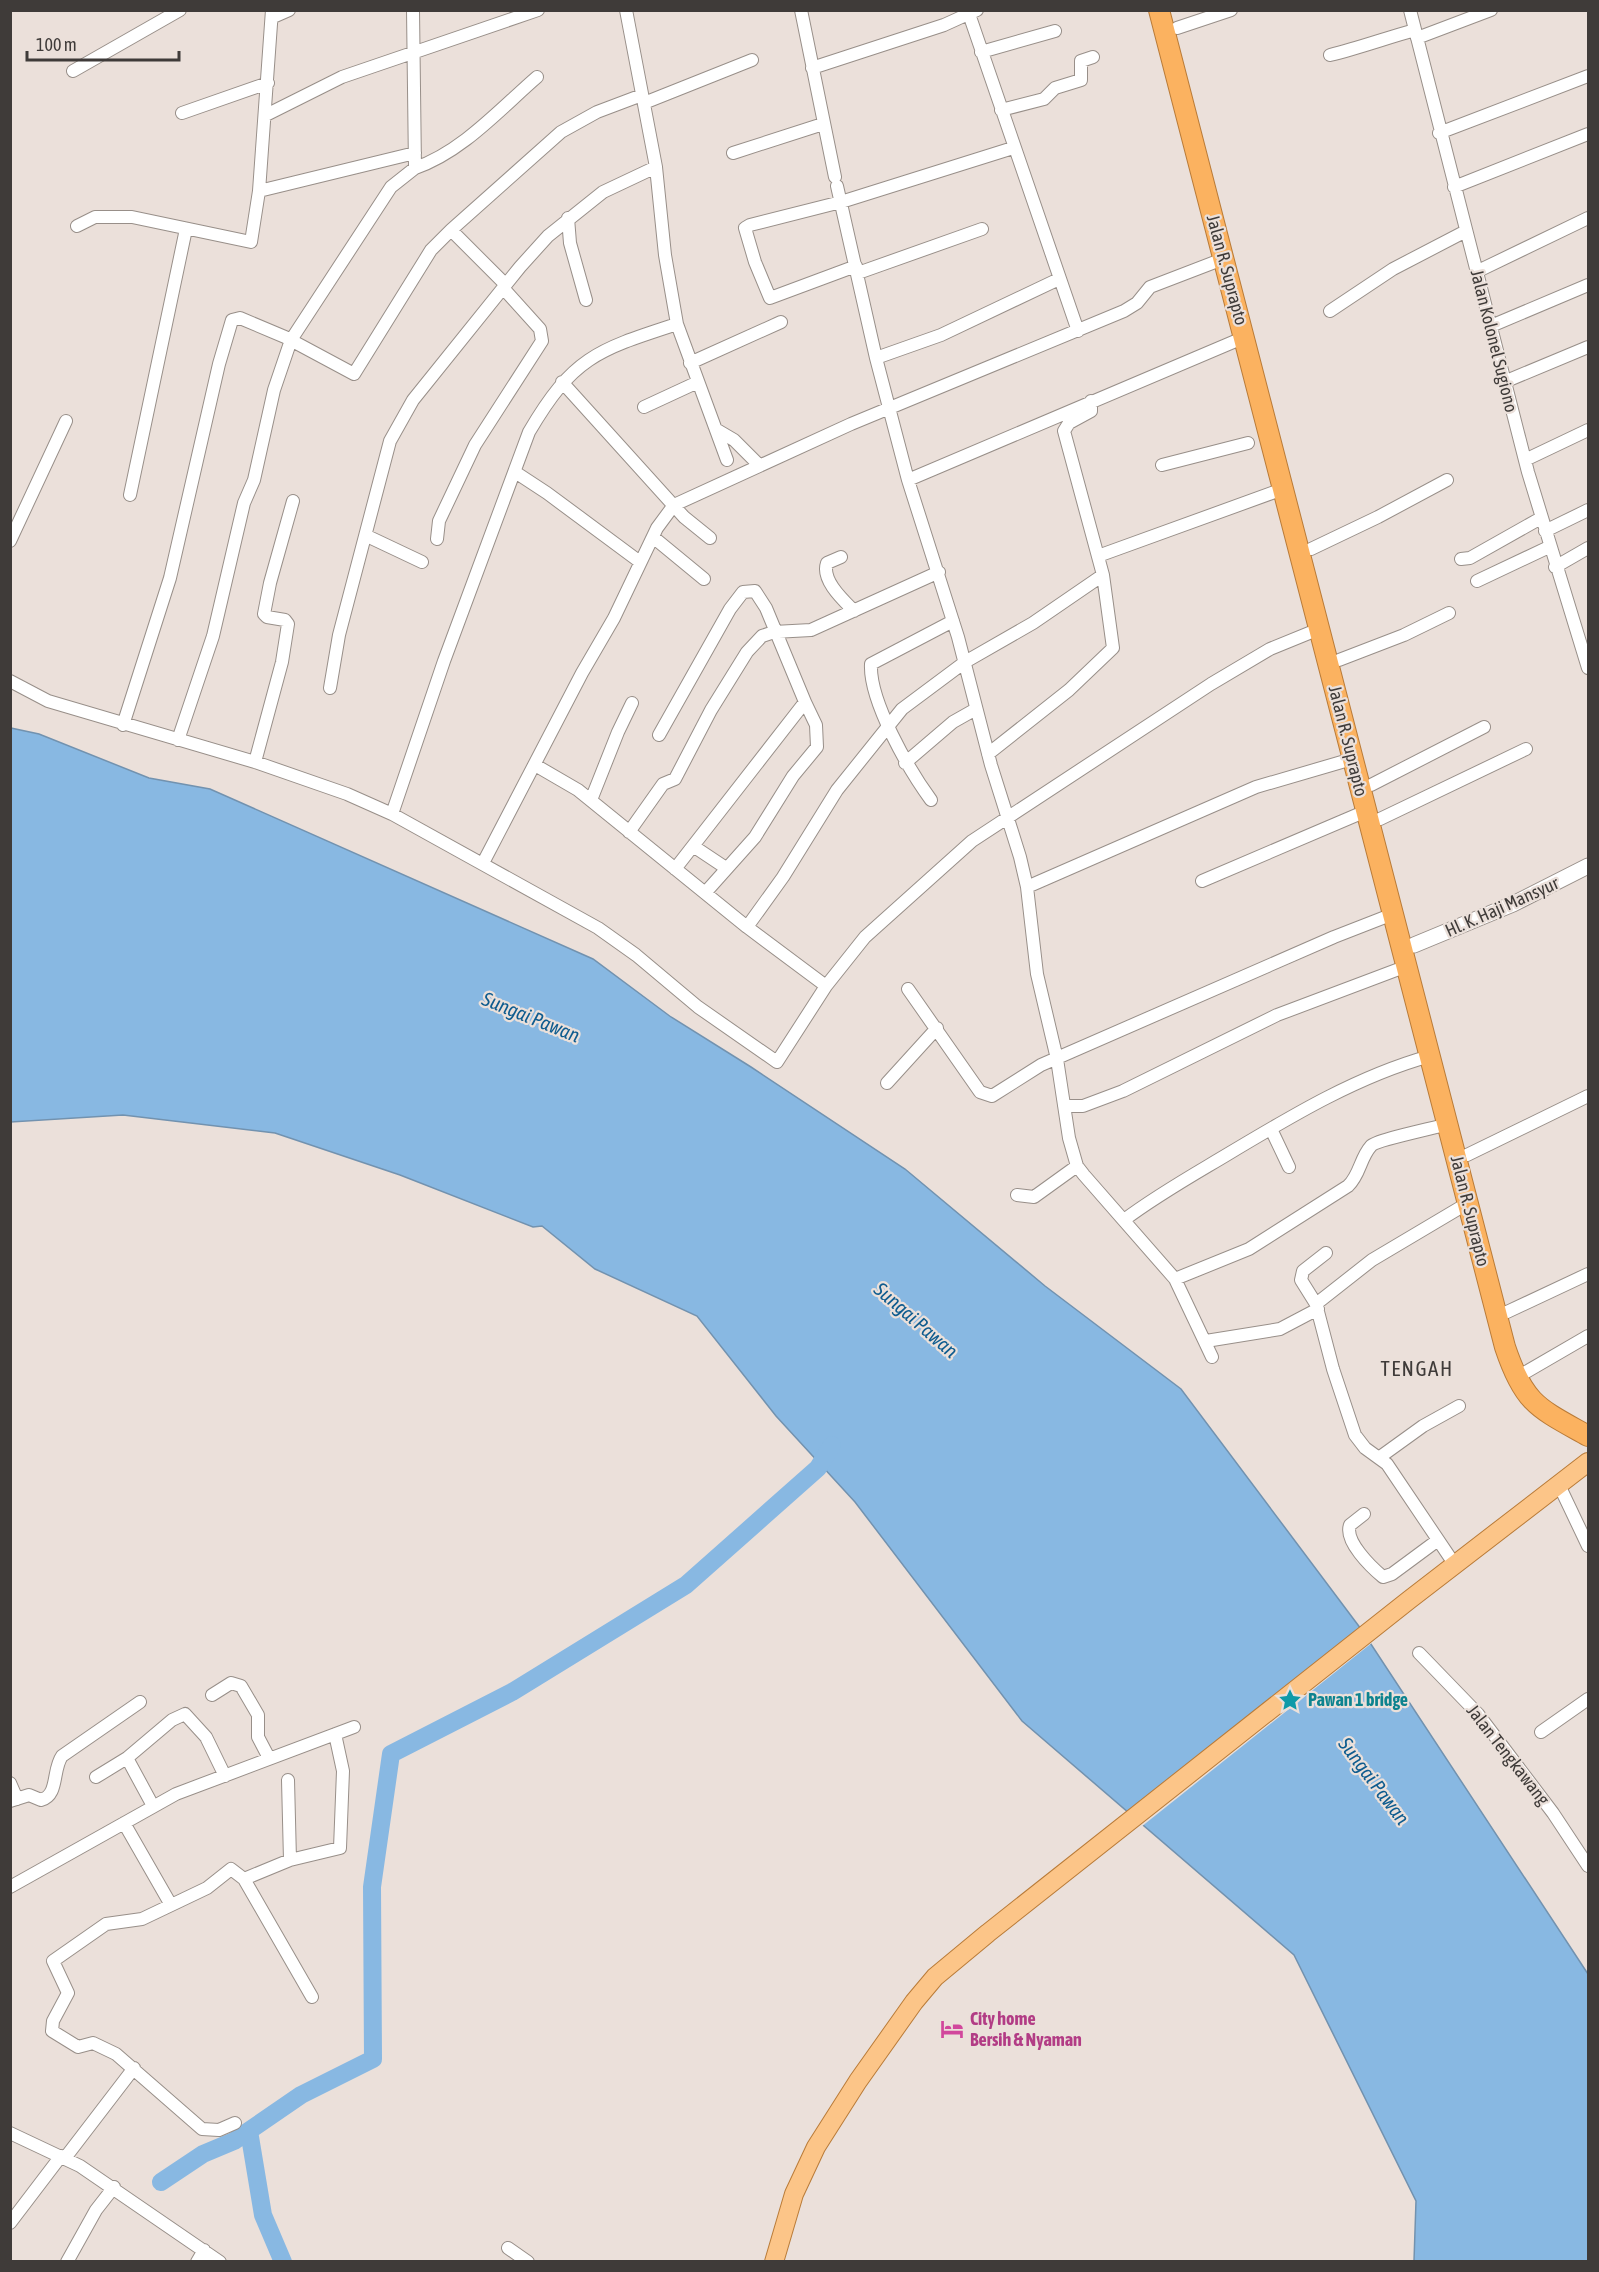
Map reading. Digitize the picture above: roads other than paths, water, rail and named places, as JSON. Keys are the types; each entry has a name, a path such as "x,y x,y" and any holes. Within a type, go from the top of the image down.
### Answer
{"highway":[{"name":"Jalan R. Suprapto","path":"1159,10 1245,337 1258,440 1283,463 1283,489 1352,759 1414,945 1448,1124 1515,1377 1528,1398 1588,1436"},
{"name":"Jalan R. Suprapto","path":"1174,19 1283,463 1311,549 1371,785 1375,824 1393,914 1437,1067 1467,1155 1508,1312 1526,1372 1533,1383 1553,1403 1588,1423"}],"main road":[{"path":"774,2262 794,2194 816,2147 858,2081 914,2002 957,1958 1409,1600 1588,1462"}],"street":[{"path":"73,71 180,10"},
{"path":"77,225 95,217 132,217 251,243 259,191 266,115 272,14 289,10"},
{"path":"413,10 415,168"},
{"path":"266,115 342,77 538,10"},
{"path":"626,10 656,167 665,255 677,324 730,468"},
{"path":"801,10 823,124 876,358 908,480 939,573 1027,887 1037,974 1057,1059 1077,1167 1175,1279 1189,1304 1201,1339 1206,1341 1280,1329 1317,1306 1372,1260 1468,1203"},
{"path":"1174,19 1231,10"},
{"name":"Jalan Kolonel Sugiono","path":"1410,10 1525,460 1555,567 1588,662"},
{"path":"1330,55 1365,47 1380,39 1416,34 1491,10"},
{"path":"812,68 973,12 981,52 1077,331"},
{"path":"981,52 1055,31"},
{"path":"1001,110 1044,99 1055,88 1081,80 1081,61 1093,57"},
{"path":"123,724 170,578 230,324 240,318 291,340 351,373 357,372 431,250 561,132 597,112 643,99 752,60"},
{"path":"1440,133 1588,76"},
{"path":"178,740 213,636 244,503 254,480 274,390 291,340 391,187 415,168 441,157 457,146 537,77"},
{"path":"182,113 268,83"},
{"path":"733,153 823,124"},
{"path":"1454,187 1588,134"},
{"path":"982,229 770,298 745,232 745,228 750,225 841,202 1013,148"},
{"path":"259,191 415,153"},
{"path":"330,688 339,635 367,536 390,441 413,400 504,286 568,218 603,192 656,167"},
{"path":"568,218 570,243 586,300"},
{"path":"1476,272 1588,218"},
{"path":"129,495 166,335 186,229"},
{"path":"437,538 440,521 475,445 542,341 540,329 504,286 451,230"},
{"path":"1330,311 1393,269 1466,231"},
{"path":"483,862 614,618 653,537 674,505 730,468 759,465 851,424 890,410 1077,331 1137,303 1150,287 1223,259"},
{"path":"876,358 941,335 1059,279"},
{"path":"1491,327 1588,285"},
{"path":"690,363 781,322"},
{"path":"392,814 436,683 529,432 562,382 596,354 620,343 677,324"},
{"path":"908,480 1245,337"},
{"path":"1504,382 1588,347"},
{"path":"562,382 684,517 710,538"},
{"path":"644,407 698,382"},
{"path":"988,754 1069,690 1113,648 1103,575 1064,430 1069,423 1090,412 1091,401"},
{"path":"10,541 66,421"},
{"path":"717,430 734,440 759,465"},
{"path":"1525,460 1588,430"},
{"path":"1162,465 1258,440"},
{"path":"515,472 640,562"},
{"path":"1311,549 1447,480"},
{"path":"1098,555 1283,489"},
{"path":"255,762 282,662 288,624 285,620 267,617 264,614 292,501"},
{"path":"1545,531 1588,510"},
{"path":"1461,559 1470,558 1541,518"},
{"path":"367,536 422,562"},
{"path":"653,537 704,579"},
{"path":"1476,581 1549,547"},
{"path":"1555,567 1588,548"},
{"path":"841,557 827,563 826,569 836,593 854,611"},
{"path":"629,832 663,784 675,779 711,710 747,652 762,636 774,632 811,630 939,573"},
{"path":"747,927 783,877 837,790 902,709 965,662 1019,633 1103,575"},
{"path":"659,735 710,641 743,592 752,590 761,598 816,725 817,747 793,776 755,837 705,893"},
{"path":"1339,660 1404,635 1449,613"},
{"path":"931,800 905,763 888,725 871,670 872,662 953,621"},
{"path":"10,681 48,701 255,762 347,794 392,814 483,862 598,928 636,955 698,1007 776,1062 780,1061 826,986 865,937 964,847 1238,667 1270,649 1319,629"},
{"path":"675,869 805,702"},
{"path":"591,800 632,703"},
{"path":"905,763 934,737 976,709"},
{"path":"1371,785 1484,727"},
{"path":"1202,881 1375,824 1526,749"},
{"path":"1027,887 1256,787 1352,759"},
{"path":"535,765 591,800 747,927 826,986"},
{"path":"693,846 726,868"},
{"name":"Hl. K. Haji Mansyur","path":"1414,945 1513,904 1588,866"},
{"path":"908,989 980,1092 987,1096 1057,1059 1334,937 1393,914"},
{"path":"1064,1106 1083,1106 1131,1088 1277,1015 1407,966"},
{"path":"887,1083 937,1028"},
{"path":"1124,1220 1165,1192 1271,1129 1350,1086 1437,1067"},
{"path":"1467,1155 1588,1095"},
{"path":"1175,1279 1249,1249 1347,1186 1358,1174 1367,1152 1376,1142 1448,1124"},
{"path":"1271,1129 1289,1167"},
{"path":"1017,1195 1034,1197 1077,1167"},
{"path":"1326,1253 1300,1277 1317,1306 1333,1369 1355,1436 1365,1448 1387,1464 1455,1564"},
{"path":"1508,1312 1588,1274"},
{"path":"1526,1372 1588,1336"},
{"path":"1206,1341 1212,1356"},
{"path":"1380,1457 1423,1426 1459,1406"},
{"path":"1558,1485 1588,1546"},
{"path":"1364,1514 1350,1525 1349,1533 1360,1552 1383,1577 1389,1576 1438,1539"},
{"name":"Jalan Tengkawang","path":"1419,1653 1478,1714 1588,1866"},
{"path":"212,1695 231,1683 241,1686 259,1717 258,1737 269,1758"},
{"path":"1541,1732 1588,1699"},
{"path":"10,1783 14,1800 29,1795 41,1800 47,1798 53,1790 56,1766 62,1756 140,1702"},
{"path":"96,1777 127,1758 164,1726 186,1714 206,1737 225,1776"},
{"path":"10,1887 153,1806 269,1758 354,1727"},
{"path":"244,1879 290,1860 318,1855 341,1846 343,1771 335,1734"},
{"path":"127,1758 153,1806"},
{"path":"288,1780 290,1860"},
{"path":"124,1823 171,1905"},
{"path":"235,2123 219,2130 202,2129 131,2072 109,2049 91,2042 78,2047 52,2031 53,2021 68,1993 53,1961 106,1924 142,1919 207,1888 231,1869 244,1879 312,1997"},
{"path":"10,2223 131,2072"},
{"path":"10,2133 63,2157 114,2187 220,2262"},
{"path":"67,2262 96,2210 114,2187"},
{"path":"508,2248 528,2262"},
{"path":"197,2262 204,2250"}],"water":[{"name":"Sungai Pawan","path":"11,728 39,734 149,778 210,789 593,959 671,1017 905,1169 1045,1286 1181,1389 1361,1629 1588,1974 1588,2261 1414,2261 1416,2201 1294,1955 1022,1721 855,1502 776,1416 697,1316 595,1269 542,1226 533,1227 400,1175 275,1133 123,1115 11,1122"}],"waterway":[{"path":"161,2182 203,2154 234,2141 301,2095 373,2059 372,1887 391,1754 512,1692 686,1585 818,1468 832,1445"},
{"path":"249,2131 263,2215 283,2262"}],"place":[{"name":"Pawan 1 bridge","path":"1290,1700"},
{"name":"City home Bersih & Nyaman","path":"952,2029"}],"district":[{"name":"TENGAH","path":"1417,1369"}]}
